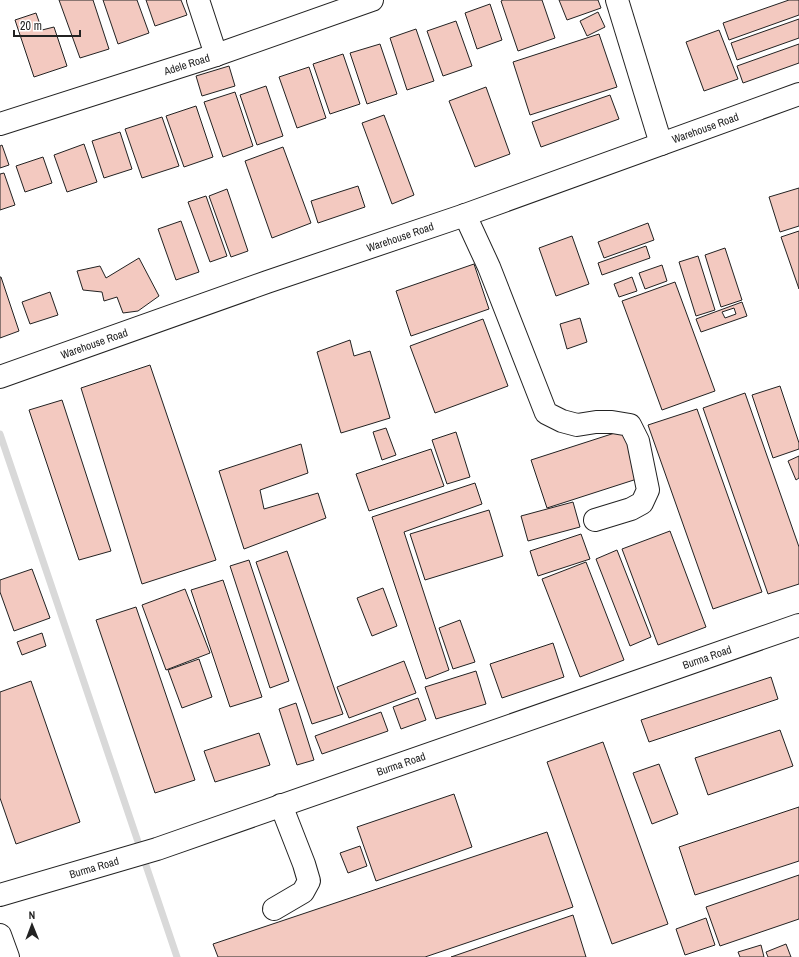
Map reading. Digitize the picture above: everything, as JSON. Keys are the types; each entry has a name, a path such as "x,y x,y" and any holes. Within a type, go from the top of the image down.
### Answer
{"street":[{"path":"198,0 216,55"},
{"name":"Adele Road","path":"0,124 216,55 372,0"},
{"path":"617,0 661,144"},
{"name":"Warehouse Road","path":"1,376 267,282 465,215 799,94"},
{"path":"465,215 488,267 546,413 562,421 577,425 596,422 612,422 630,425 638,442 648,490 642,503 631,509 595,520"},
{"name":"Burma Road","path":"0,895 157,849 799,625"},
{"path":"274,909 303,892 308,881 304,864 281,805"},
{"path":"0,935 8,957"}],"building":[{"path":"59,0 93,0 109,49 80,58"},
{"path":"103,0 137,0 149,33 118,44"},
{"path":"146,0 181,0 187,15 155,26"},
{"path":"542,0 555,38 518,51 501,1"},
{"path":"559,0 598,0 601,8 567,20"},
{"path":"789,0 799,0 799,15 729,40 723,23"},
{"path":"490,4 502,40 477,49 465,13"},
{"path":"598,12 605,27 587,36 580,21"},
{"path":"36,13 42,30 54,27 67,66 34,77 15,20"},
{"path":"799,19 799,38 737,60 731,43"},
{"path":"456,21 472,66 443,76 427,31"},
{"path":"416,29 434,81 407,90 390,38"},
{"path":"719,30 738,79 704,91 686,42"},
{"path":"599,34 617,87 530,115 513,62"},
{"path":"380,44 397,94 367,104 350,53"},
{"path":"799,44 799,63 743,83 737,66"},
{"path":"343,54 360,104 330,114 313,64"},
{"path":"229,66 235,86 202,96 196,76"},
{"path":"309,67 326,118 297,128 279,77"},
{"path":"266,86 283,136 257,145 240,95"},
{"path":"486,87 510,154 475,167 449,101"},
{"path":"235,92 253,146 223,157 204,102"},
{"path":"610,95 619,119 541,147 532,122"},
{"path":"196,106 213,157 184,167 166,116"},
{"path":"384,115 414,195 392,204 362,123"},
{"path":"162,117 179,166 142,178 125,129"},
{"path":"120,132 132,169 104,178 92,141"},
{"path":"84,144 97,182 67,192 54,155"},
{"path":"2,145 9,165 0,168 0,146"},
{"path":"283,147 311,223 272,238 245,161"},
{"path":"43,157 52,183 25,192 16,166"},
{"path":"4,173 15,205 0,210 0,174"},
{"path":"358,186 365,207 318,223 311,201"},
{"path":"799,188 799,226 780,232 769,197"},
{"path":"227,189 248,251 231,257 209,196"},
{"path":"206,196 227,256 210,262 188,202"},
{"path":"181,221 199,272 176,280 158,229"},
{"path":"648,223 654,240 604,258 598,242"},
{"path":"799,231 799,289 781,237"},
{"path":"572,236 589,284 556,296 539,248"},
{"path":"646,246 650,258 602,275 598,263"},
{"path":"725,248 742,300 721,307 705,255"},
{"path":"698,256 715,310 696,316 679,262"},
{"path":"139,258 159,296 138,311 123,313 117,297 104,301 102,292 83,290 77,271 100,266 106,278"},
{"path":"474,264 489,309 411,336 396,291"},
{"path":"662,265 667,281 645,289 639,273"},
{"path":"0,277 19,331 0,338"},
{"path":"632,277 637,291 619,297 614,284"},
{"path":"675,282 715,391 662,410 622,301"},
{"path":"50,292 58,315 30,324 22,302"},
{"path":"742,302 747,316 701,332 696,319","holes":["734,308 736,314 725,318 722,312"]},
{"path":"580,318 587,342 567,349 560,324"},
{"path":"483,319 508,386 435,413 410,346"},
{"path":"350,340 354,356 370,351 390,418 341,433 317,352"},
{"path":"150,365 216,560 142,584 81,388"},
{"path":"780,386 799,443 799,449 773,458 752,395"},
{"path":"745,393 799,547 799,584 768,594 703,408"},
{"path":"62,400 111,551 79,560 29,410"},
{"path":"697,409 762,592 713,609 648,425"},
{"path":"386,428 396,455 382,460 373,432"},
{"path":"624,430 640,478 547,508 531,460"},
{"path":"456,432 470,477 447,484 432,440"},
{"path":"301,444 308,473 260,490 264,509 318,493 326,518 244,549 219,471"},
{"path":"431,449 444,486 369,511 356,474"},
{"path":"799,456 799,478 796,480 788,461"},
{"path":"475,483 482,504 404,532 449,670 426,679 372,517"},
{"path":"573,502 580,527 528,541 521,516"},
{"path":"489,510 503,556 425,580 410,534"},
{"path":"670,531 706,627 658,645 622,549"},
{"path":"581,534 590,559 538,576 530,551"},
{"path":"617,550 651,637 630,646 596,559"},
{"path":"287,551 343,714 312,724 256,562"},
{"path":"249,560 289,681 270,688 230,566"},
{"path":"586,562 624,660 580,677 542,579"},
{"path":"32,569 50,618 14,631 0,592 0,580"},
{"path":"223,580 262,697 230,707 191,590"},
{"path":"383,588 397,626 372,636 357,598"},
{"path":"185,589 210,653 166,670 142,605"},
{"path":"136,607 195,780 155,793 96,620"},
{"path":"460,620 475,662 453,669 439,628"},
{"path":"42,633 46,646 22,655 17,642"},
{"path":"553,643 564,677 502,698 490,664"},
{"path":"199,659 212,697 182,708 168,670"},
{"path":"404,661 416,693 349,718 337,687"},
{"path":"476,671 486,704 436,719 425,687"},
{"path":"771,677 778,699 649,742 641,720"},
{"path":"31,681 80,822 16,844 0,798 0,692"},
{"path":"418,698 426,720 401,729 393,707"},
{"path":"296,703 314,760 297,765 279,709"},
{"path":"381,712 388,731 322,754 315,736"},
{"path":"780,730 793,766 708,795 695,758"},
{"path":"259,733 270,765 215,782 204,751"},
{"path":"603,742 668,924 612,944 547,762"},
{"path":"659,764 678,814 652,824 633,773"},
{"path":"454,794 472,847 376,881 357,827"},
{"path":"799,807 799,861 695,895 679,847"},
{"path":"547,832 573,907 425,957 218,957 213,944"},
{"path":"360,846 367,866 348,873 340,853"},
{"path":"799,875 799,919 720,946 706,907"},
{"path":"573,915 586,957 451,957"},
{"path":"706,918 715,945 685,955 676,929"},
{"path":"786,944 791,957 768,957 766,952"},
{"path":"761,945 764,957 740,957 738,952"}],"waterway":[{"path":"0,434 177,957"}]}
